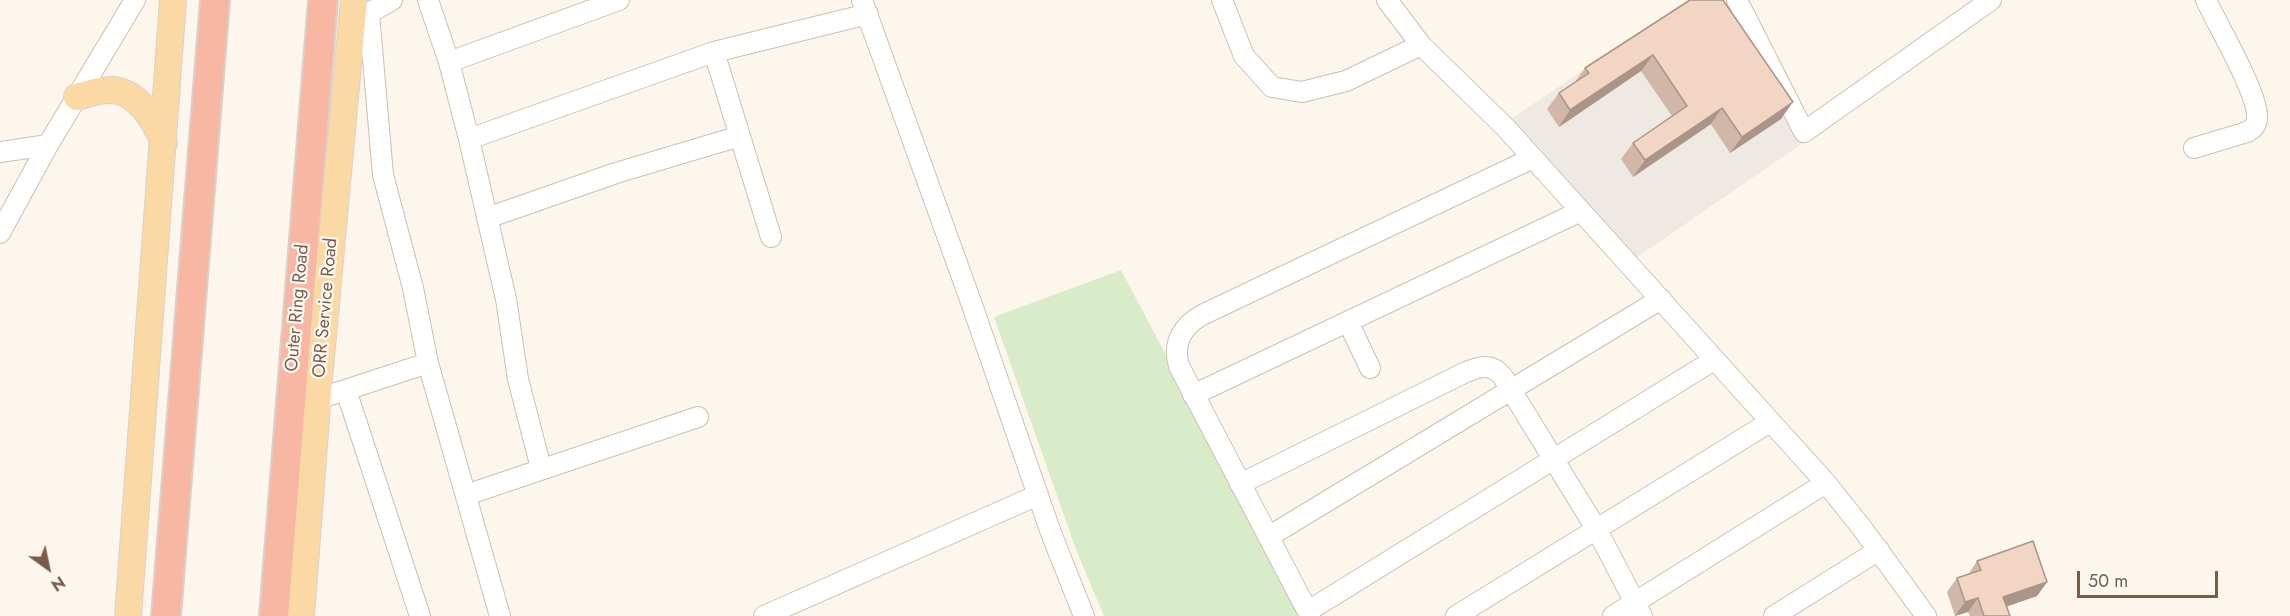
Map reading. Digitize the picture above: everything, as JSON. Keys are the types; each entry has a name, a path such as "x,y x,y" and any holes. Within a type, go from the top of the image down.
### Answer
{"highway":[{"path":"166,616 215,0"},
{"name":"Outer Ring Road","path":"274,616 323,0"}],"main road":[{"path":"128,616 173,0"},
{"name":"ORR Service Road","path":"301,616 354,0"},
{"path":"77,97 111,89 125,94 149,114 164,143"}],"street":[{"path":"0,233 48,145 135,0"},
{"path":"392,0 369,13 383,174 413,288 428,363 500,616"},
{"path":"428,0 449,62 469,139 506,299 518,379 542,468"},
{"path":"449,62 620,0"},
{"path":"1222,0 1244,56 1272,87 1302,92 1346,81 1421,45"},
{"path":"1387,0 1421,45 1505,126 1826,483 1879,550 1925,616"},
{"path":"1737,0 1804,132 1991,0"},
{"path":"2194,148 2247,132 2254,128 2258,118 2249,88 2206,0"},
{"path":"469,139 714,52 865,7 1038,495 1084,616"},
{"path":"714,52 771,237"},
{"path":"487,219 616,173 740,136"},
{"path":"0,152 48,145"},
{"path":"1533,158 1195,319 1182,331 1176,348 1179,366 1309,614 1714,360"},
{"path":"1193,395 1581,211"},
{"path":"1268,537 1661,299"},
{"path":"1348,322 1370,368"},
{"path":"318,399 428,363"},
{"path":"1240,484 1476,368 1484,366 1494,368 1503,377 1596,530 1638,609"},
{"path":"346,390 420,616"},
{"path":"465,495 698,417"},
{"path":"1456,616 1770,422"},
{"path":"1612,616 1638,609 1826,483"},
{"path":"764,616 1038,495"},
{"path":"1774,616 1879,550"}],"shaded area":[{"path":"1687,0 1705,0 1803,143 1636,258 1508,121"}],"green space":[{"path":"1121,270 1304,616 1104,616 1077,552 994,317"}],"building":[{"path":"1690,0 1723,0 1793,102 1742,137 1722,108 1645,160 1633,143 1687,106 1653,55 1570,110 1559,93 1589,73 1585,68"},
{"path":"2033,541 2047,582 2003,597 2010,616 1984,616 1978,598 1965,602 1957,578 1981,570 1977,561"}]}
